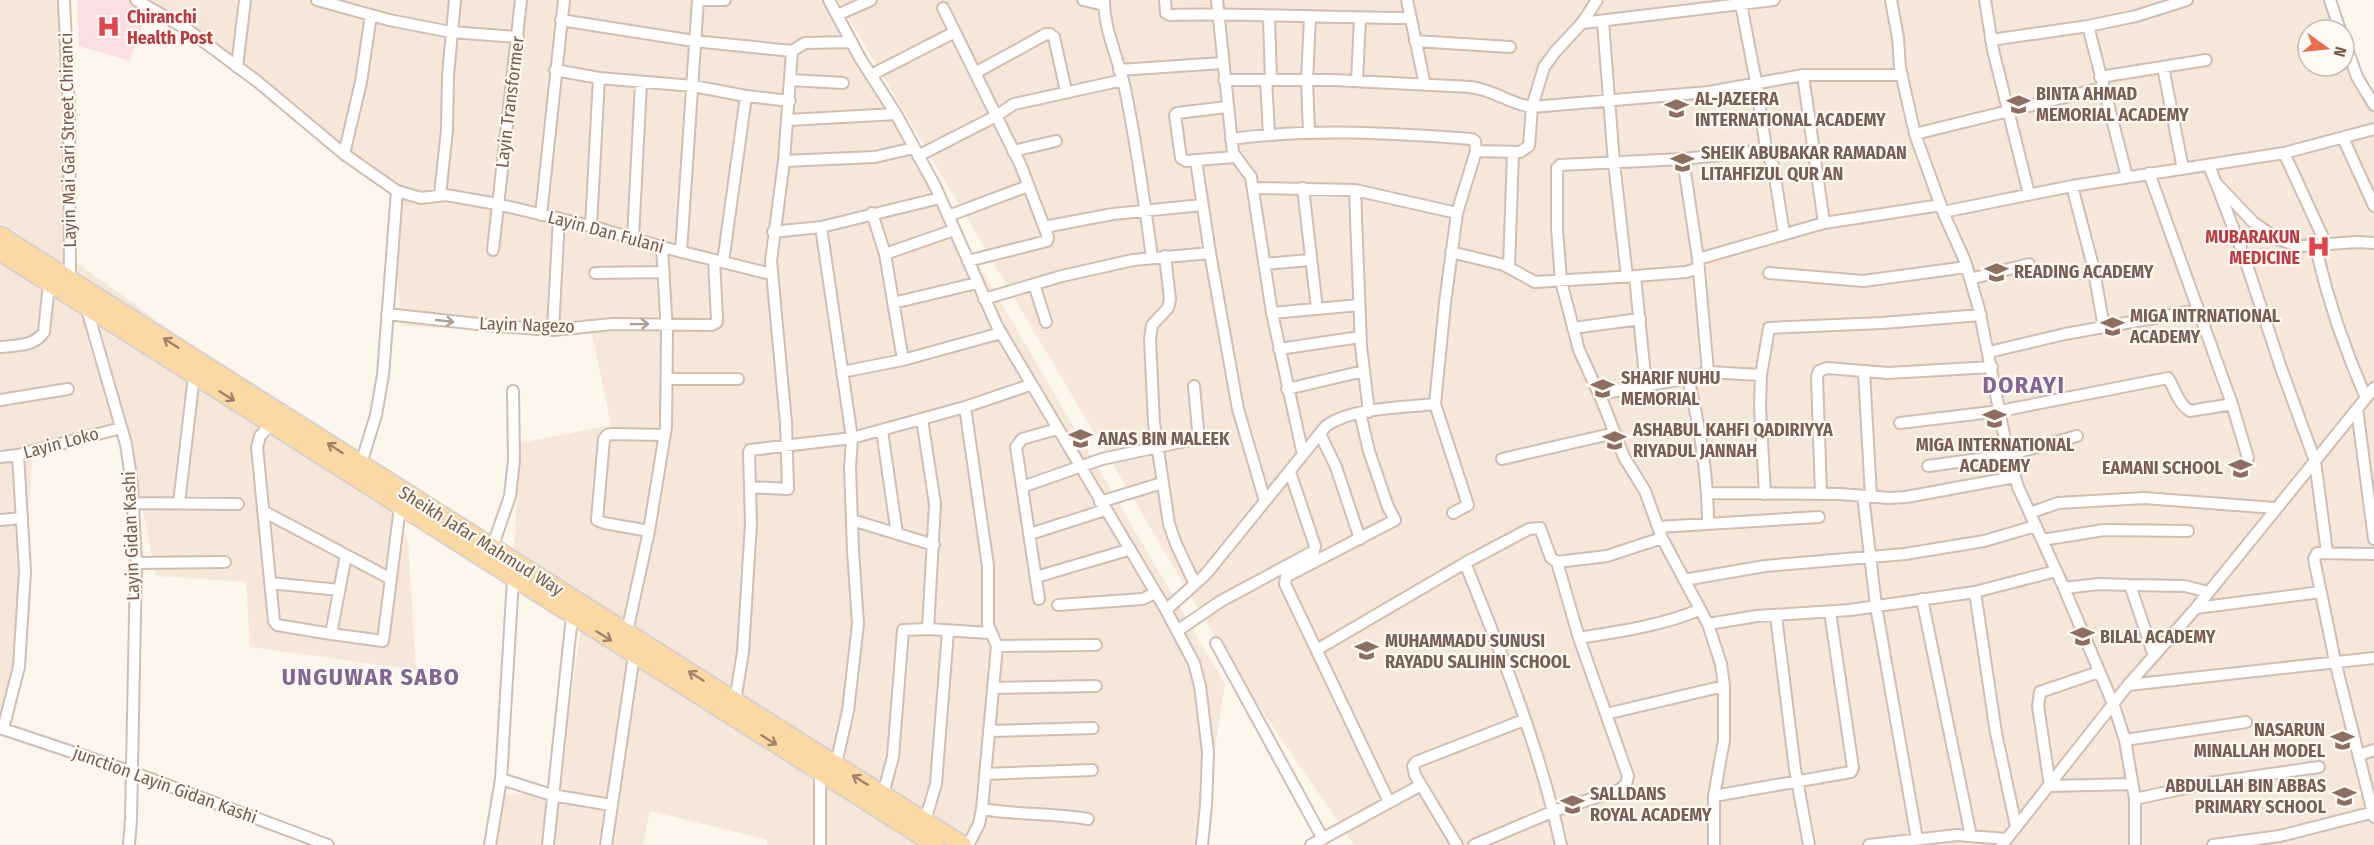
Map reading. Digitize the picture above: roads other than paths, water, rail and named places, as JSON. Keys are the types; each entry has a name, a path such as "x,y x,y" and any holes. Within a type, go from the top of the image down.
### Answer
{"main road":[{"name":"Sheikh Jafar Mahmud Way","path":"0,235 963,845"},
{"name":"Sheikh Jafar Mahmud Way","path":"0,252 935,845"}],"street":[{"name":"Layin Mai Gari Street Chiranci","path":"64,0 69,110 70,279"},
{"name":"Layin Dan Fulani","path":"136,0 188,30 274,95 344,154 397,191 421,198 440,195 497,204 591,226 633,237 662,248 771,274"},
{"path":"237,68 245,0"},
{"path":"317,0 366,14 451,32 518,38"},
{"path":"344,154 361,82 366,14 363,0"},
{"path":"440,195 447,130 451,32 455,0"},
{"name":"Layin Transformer","path":"493,250 521,0"},
{"path":"541,215 564,0"},
{"path":"681,252 698,0"},
{"path":"704,0 725,0"},
{"path":"829,0 896,114 940,198 1001,333 1128,550 1166,610 1194,663 1199,678 1208,752 1202,845"},
{"path":"837,15 871,0"},
{"path":"1083,0 1104,2 1137,150 1152,257"},
{"path":"1165,0 1168,15 1411,18"},
{"path":"1217,0 1222,63 1234,157 1251,177 1272,313 1303,455"},
{"path":"1407,0 1425,85"},
{"path":"1476,151 1525,151 1529,146 1532,107 1544,67 1582,23 1597,0"},
{"path":"1582,23 1603,22 1713,4 1741,4 1774,0"},
{"path":"1891,0 1902,75 1916,134 1942,209 1967,267 1981,315 2014,477 2064,588 2126,740 2135,799 2135,845"},
{"path":"1985,0 1991,40 2029,194"},
{"path":"1991,40 2088,26 2136,16 2187,0"},
{"path":"2330,0 2336,18"},
{"path":"1741,4 1766,150 1773,165 1784,234"},
{"path":"943,8 1013,151 1048,237 1047,241 968,261"},
{"path":"1269,16 1269,134"},
{"path":"1309,132 1310,18"},
{"path":"1357,81 1360,18"},
{"path":"561,20 694,41 792,51 805,43 852,42"},
{"path":"1603,22 1614,163 1631,277 1640,319 1646,386"},
{"path":"2088,26 2127,177"},
{"path":"871,75 955,32"},
{"path":"975,73 1046,33 1054,37 1066,91"},
{"path":"1415,41 1510,47"},
{"path":"750,487 788,489 771,274 773,232 790,101 792,51"},
{"path":"1916,134 2163,67 2206,60"},
{"path":"784,161 875,157 916,152 996,116 1014,104 1121,75 1222,63"},
{"path":"2163,67 2183,169"},
{"path":"555,70 641,83 693,86 790,101"},
{"path":"2356,74 2374,105"},
{"path":"1224,80 1357,81 1486,88 1522,106 1532,107 1709,92 1803,75 1902,75"},
{"path":"1803,75 1824,223"},
{"path":"591,226 599,78"},
{"path":"791,80 843,83"},
{"path":"633,237 641,83"},
{"path":"719,261 746,96"},
{"path":"1227,107 1180,112 1175,115 1181,158 1186,161 1196,161 1234,157"},
{"path":"788,120 826,120 896,114"},
{"path":"1451,252 1509,267 1535,282 1686,272 1698,264 1784,234 1824,223 1942,209 2149,173 2209,166 2284,153 2374,129"},
{"path":"1231,139 1309,132 1472,139 1475,141 1476,151 1457,213 1451,252 1435,404 1468,505 1453,513"},
{"path":"2343,138 2374,206"},
{"path":"1013,151 1056,141"},
{"path":"1714,845 1714,796 1724,740 1724,686 1721,664 1708,624 1662,538 1645,491 1624,457 1599,394 1586,369 1561,281 1557,228 1557,168 1560,165 1683,159 1766,150"},
{"path":"1509,267 1513,152"},
{"path":"2284,153 2320,244 2324,285 2344,347 2366,398"},
{"path":"1683,159 1698,264 1708,372"},
{"path":"1196,161 1238,410 1265,501"},
{"path":"2209,166 2245,259 2281,368 2315,460 2327,552"},
{"path":"2149,173 2232,404 2248,458"},
{"path":"2216,183 2253,222 2277,239 2300,246 2374,243"},
{"path":"948,216 1028,186"},
{"path":"2072,186 2093,266 2104,327"},
{"path":"1253,188 1355,189 1457,213"},
{"path":"1303,188 1317,309"},
{"path":"1355,189 1365,413 1376,470 1390,513 1395,517 1394,521 1286,577 1285,584 1389,802"},
{"path":"361,464 376,415 383,375 397,191"},
{"path":"773,232 821,226 940,198"},
{"path":"1044,226 1113,214 1202,205"},
{"path":"872,213 885,254 903,360"},
{"path":"553,330 559,218"},
{"path":"821,226 852,438 850,468 858,633 848,711 836,764"},
{"path":"885,254 954,230"},
{"path":"627,632 649,531 665,435 667,324 662,248"},
{"path":"984,299 1132,260 1210,253"},
{"path":"1165,256 1170,299 1168,308 1152,325 1150,340 1154,423 1169,524 1195,584"},
{"path":"1264,264 1310,260"},
{"name":"Layin Nagezo","path":"387,314 553,330 612,324 712,325 717,322 719,261"},
{"path":"1970,279 2029,264"},
{"path":"1769,273 1863,281 1967,267"},
{"path":"595,273 664,272"},
{"path":"0,347 32,343 40,339 44,332 49,283"},
{"path":"893,303 977,283"},
{"path":"1034,284 1046,322"},
{"name":"Layin Gidan Kashi","path":"86,305 126,444 133,503 136,563 129,845"},
{"path":"1272,313 1359,305"},
{"path":"1989,352 2104,327 2198,310"},
{"path":"1765,494 1761,437 1761,375 1769,328 1882,323 1981,315"},
{"path":"1573,328 1640,319"},
{"path":"842,372 903,360 1001,333"},
{"path":"1279,349 1360,337"},
{"path":"1821,494 1817,377 1819,371 1827,368 1864,372 1992,368"},
{"path":"1287,389 1364,371"},
{"path":"1599,394 1688,378 1708,372 1761,375"},
{"path":"1864,372 1867,496 1876,606 1917,839"},
{"path":"179,503 194,376"},
{"path":"1688,378 1701,428 1708,493 1708,524"},
{"path":"1900,423 2000,411 2168,378 2185,408 2190,411 2232,404"},
{"path":"667,379 738,379"},
{"path":"735,700 743,652 751,523 750,450 852,438 882,431 1030,385"},
{"path":"1022,487 1102,459 1195,439 1197,435 1194,386"},
{"path":"1869,845 1971,836 2005,842 2128,686 2196,608 2374,388"},
{"path":"0,400 68,389"},
{"path":"492,548 510,496 514,460 513,391"},
{"path":"1166,610 1195,584 1330,423 1365,413 1435,404"},
{"path":"965,406 985,531 988,566 988,625 997,646 982,809 979,824 968,845"},
{"path":"2356,409 2374,539"},
{"path":"922,419 934,491 934,545 928,629"},
{"path":"271,424 260,436 257,447 273,615 277,625 382,641 400,507"},
{"name":"Layin Loko","path":"0,457 18,455 121,428"},
{"path":"1039,599 1016,447 1017,442 1057,429"},
{"path":"882,431 897,534"},
{"path":"1502,459 1615,433"},
{"path":"1320,434 1336,467 1360,539"},
{"path":"649,531 603,524 597,520 604,439 607,435 665,435"},
{"path":"1928,466 2008,454 2077,436"},
{"path":"2,728 19,668 25,571 18,455"},
{"path":"1177,631 1221,601 1314,550 1315,546 1290,472"},
{"path":"1708,493 1906,497 2014,477"},
{"path":"1030,534 1162,483"},
{"path":"2030,513 2058,503 2144,498 2275,508"},
{"path":"133,503 238,504"},
{"path":"263,511 391,579"},
{"path":"1658,527 1819,517"},
{"path":"0,520 22,518"},
{"path":"852,520 934,545"},
{"path":"1684,580 1765,566 1871,558 1984,541 2036,525"},
{"path":"1318,649 1465,563 1522,532 1540,528 1551,558 1557,562 1579,638 1628,776 1626,784 1620,790 1554,811 1474,845"},
{"path":"2042,540 2104,530 2188,531"},
{"path":"1557,562 1607,556 1662,538"},
{"path":"1036,577 1128,550"},
{"path":"2213,845 2280,836 2374,814 2335,661 2314,559 2317,553 2327,552 2374,554"},
{"path":"331,634 346,555"},
{"path":"136,563 225,562"},
{"path":"1465,563 1511,679 1554,811 1561,845"},
{"path":"1708,624 1757,616 1830,612 1975,592 2056,571"},
{"path":"490,845 501,779 513,579"},
{"path":"270,583 339,590"},
{"path":"2064,588 2099,584 2185,586 2208,592"},
{"path":"2130,585 2154,656"},
{"path":"1975,592 1996,733 2016,826"},
{"path":"2196,608 2322,592"},
{"path":"1058,605 1143,599 1155,593"},
{"path":"1922,599 1971,836"},
{"path":"1579,638 1648,627 1673,621 1699,610"},
{"path":"1714,796 1847,774 1852,768 1830,612"},
{"path":"548,845 572,616"},
{"path":"1776,616 1797,782 1809,845"},
{"path":"883,794 893,757 903,630 928,629 990,633"},
{"path":"925,821 936,784 948,631"},
{"path":"1216,643 1323,839"},
{"path":"997,646 1096,645"},
{"path":"606,845 634,655"},
{"path":"2128,686 2374,658"},
{"path":"2050,786 2038,706 2040,692 2099,672"},
{"path":"993,688 1096,686"},
{"path":"1606,714 1724,686"},
{"path":"1457,845 1415,775 1413,766 1416,762 1524,720"},
{"path":"2126,740 2246,722"},
{"name":"junction Layin Gidan Kashi","path":"2,728 132,772 328,845"},
{"path":"989,731 1093,728"},
{"path":"2359,755 2374,750"},
{"path":"2135,799 2209,783 2319,767"},
{"path":"985,774 1092,770"},
{"path":"820,772 820,845"},
{"path":"501,779 552,795 611,805"},
{"path":"2050,786 2132,783"},
{"path":"1311,845 1421,785"},
{"path":"982,809 999,812 1057,814 1088,819"}],"place":[{"name":"Chiranchi Health Post","path":"109,27"},
{"name":"BINTA AHMAD MEMORIAL ACADEMY","path":"2018,104"},
{"name":"AL-JAZEERA INTERNATIONAL ACADEMY","path":"1677,109"},
{"name":"SHEIK ABUBAKAR RAMADAN LITAHFIZUL QUR AN","path":"1683,163"},
{"name":"MUBARAKUN MEDICINE","path":"2318,247"},
{"name":"READING ACADEMY","path":"1996,272"},
{"name":"MIGA INTRNATIONAL ACADEMY","path":"2112,326"},
{"name":"SHARIF NUHU MEMORIAL","path":"1603,388"},
{"name":"MIGA INTERNATIONAL ACADEMY","path":"1995,419"},
{"name":"ANAS BIN MALEEK","path":"1080,439"},
{"name":"ASHABUL KAHFI QADIRIYYA RIYADUL JANNAH","path":"1615,440"},
{"name":"EAMANI SCHOOL","path":"2241,468"},
{"name":"BILAL ACADEMY","path":"2082,637"},
{"name":"MUHAMMADU SUNUSI RAYADU SALIHIN SCHOOL","path":"1367,651"},
{"name":"NASARUN MINALLAH MODEL","path":"2343,740"},
{"name":"ABDULLAH BIN ABBAS PRIMARY SCHOOL","path":"2344,796"},
{"name":"SALLDANS ROYAL ACADEMY","path":"1572,804"}],"district":[{"name":"DORAYI","path":"2024,385"},
{"name":"UNGUWAR SABO","path":"371,677"}]}
